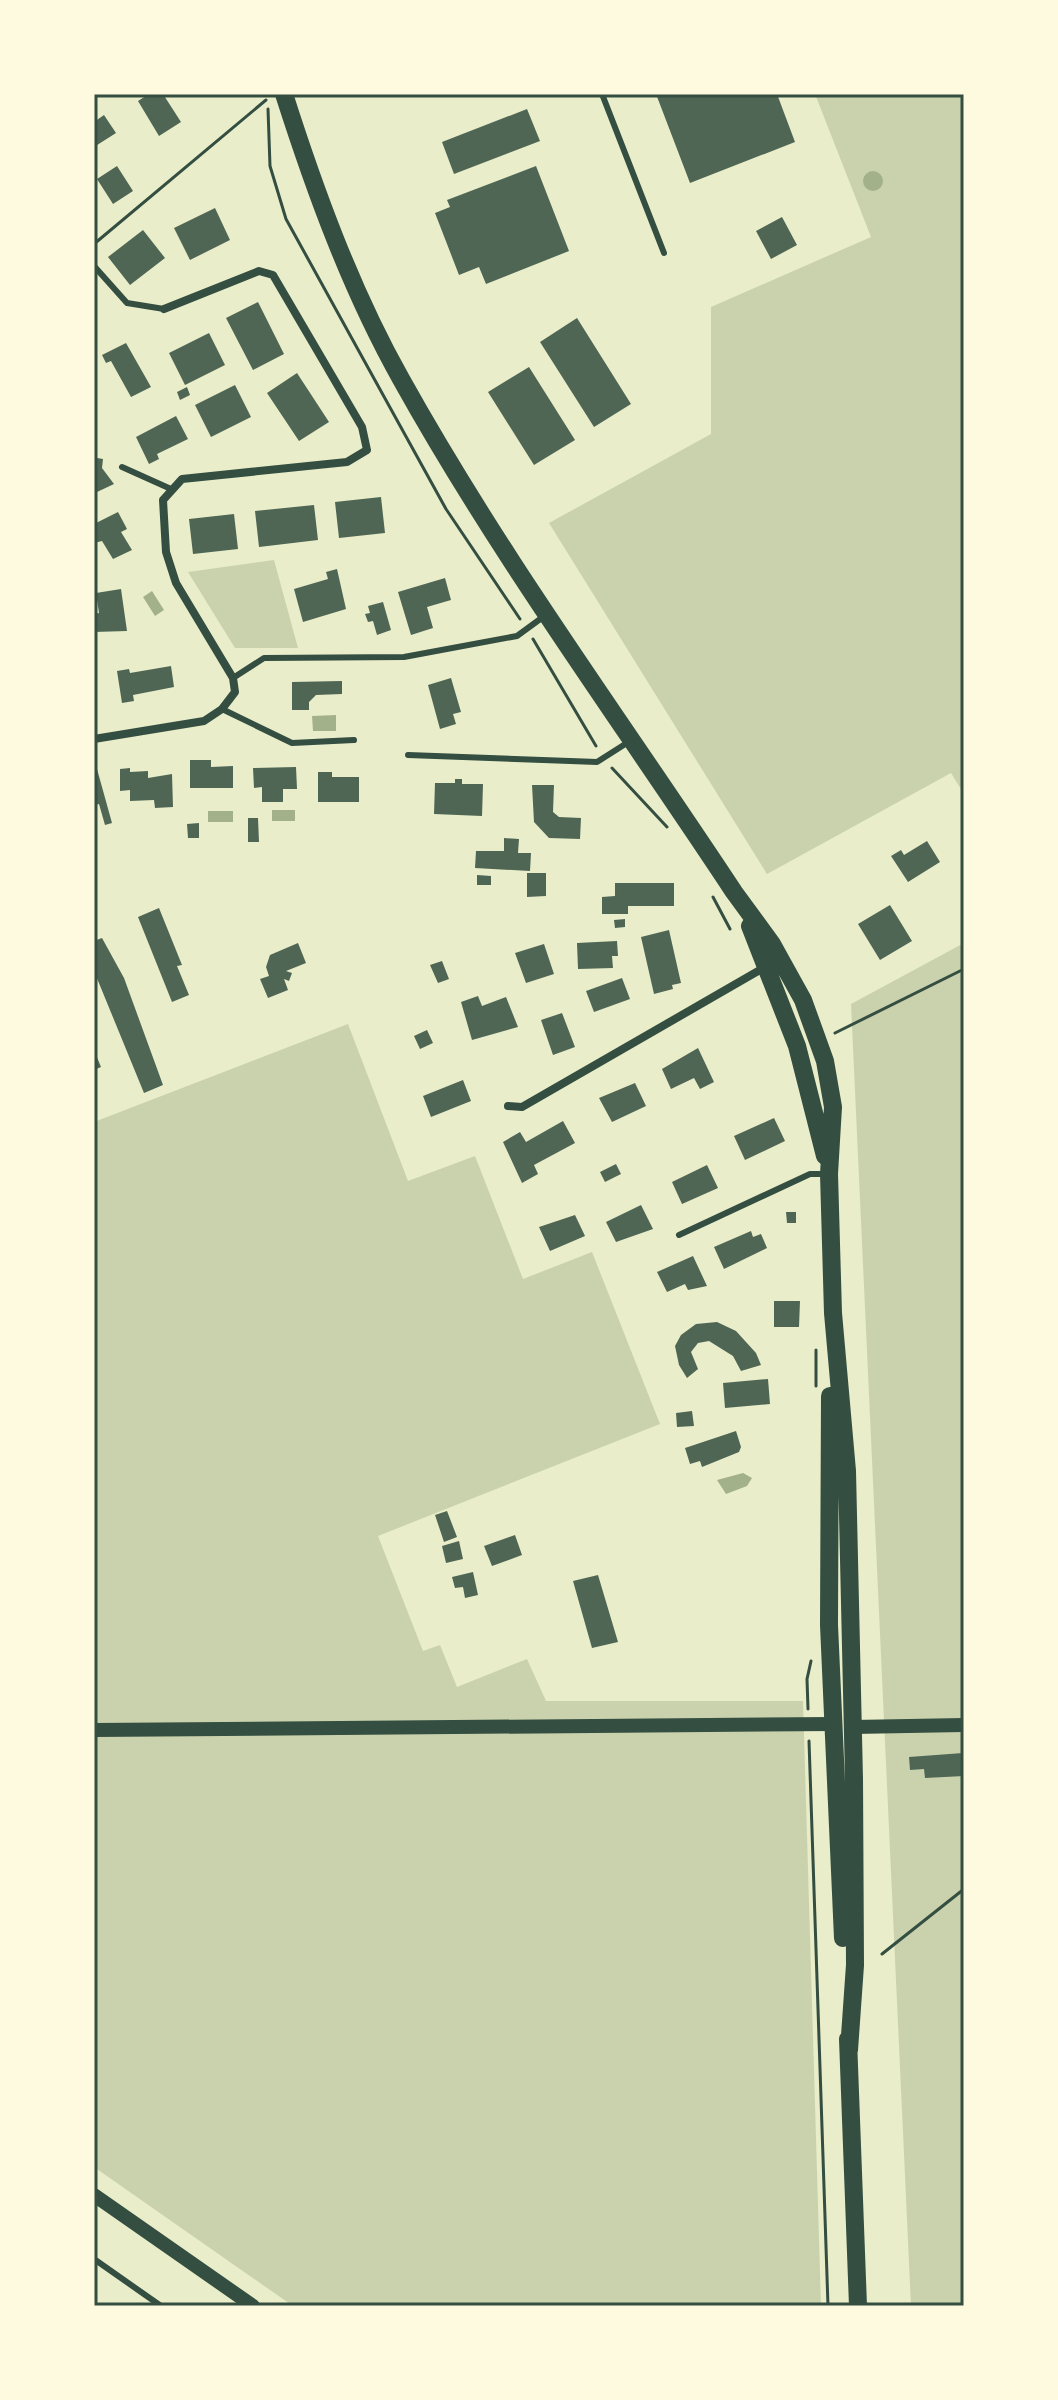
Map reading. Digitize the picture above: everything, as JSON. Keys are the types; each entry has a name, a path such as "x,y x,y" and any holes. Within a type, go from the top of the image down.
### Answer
{"main road":[{"path":"275,97 394,367 469,493 789,971 819,1039 833,1107 829,1174 833,1313 847,1471 855,1965 849,2050"},
{"path":"734,892 767,966 797,1046 829,1174"},
{"path":"833,1313 828,1470 833,1724 858,2306"}],"street":[{"path":"94,739 204,721 222,709 235,692 233,678 176,583 166,552 163,500 171,489 182,479 347,462 367,450 362,427 273,275 259,271 164,309"},
{"path":"508,1106 522,1107 767,966"},
{"path":"94,1730 833,1724"},
{"path":"853,1727 964,1725"},
{"path":"94,2195 253,2306"}],"lane":[{"path":"602,94 664,253"},
{"path":"94,266 127,303 164,309"},
{"path":"122,467 171,489"},
{"path":"233,678 247,666 264,658 404,657 517,636 548,613"},
{"path":"222,709 292,743 354,740"},
{"path":"408,755 597,762 634,739"},
{"path":"679,1235 810,1174 829,1174"},
{"path":"94,2259 161,2306"}],"path":[{"path":"94,244 275,97"},
{"path":"819,1039 964,969"},
{"path":"816,1335 816,1397"},
{"path":"808,1713 807,1679 813,1652"},
{"path":"808,1734 828,2306"},
{"path":"882,1954 964,1889"}],"shaded area":[{"path":"815,94 964,94 964,794 951,773 767,874 549,523 711,434 711,307 871,237"},
{"path":"873,171 880,174 883,181 880,188 873,191 866,188 863,181 866,174"},
{"path":"274,560 298,648 235,648 188,572"},
{"path":"152,591 164,610 155,616 143,597"},
{"path":"336,715 336,731 313,731 312,716"},
{"path":"272,810 295,810 295,821 272,821"},
{"path":"208,811 233,811 233,822 208,822"},
{"path":"964,943 964,2306 911,2306 851,1004"},
{"path":"348,1024 408,1181 475,1156 523,1279 592,1252 660,1424 378,1536 423,1651 440,1645 457,1687 527,1659 546,1701 803,1701 821,2306 293,2306 94,2167 94,1122"},
{"path":"743,1473 752,1478 747,1486 726,1494 717,1480"}],"building":[{"path":"149,94 163,94 181,122 159,136 138,101"},
{"path":"656,94 777,94 795,142 690,183"},
{"path":"527,109 540,141 454,174 442,142"},
{"path":"104,115 116,133 94,147 94,122"},
{"path":"117,166 133,191 113,204 97,179"},
{"path":"536,166 569,251 486,284 479,267 459,275 435,213 450,207 447,200"},
{"path":"215,208 230,240 190,260 174,228"},
{"path":"782,217 797,245 771,259 756,231"},
{"path":"143,230 165,258 130,285 108,257"},
{"path":"258,302 284,354 253,370 226,318"},
{"path":"577,318 631,404 594,427 540,342"},
{"path":"209,333 225,365 185,385 169,353"},
{"path":"126,343 151,387 131,397 111,361 106,363 102,355"},
{"path":"529,367 575,440 534,465 488,392"},
{"path":"297,373 329,422 299,441 267,393"},
{"path":"235,385 251,417 211,437 195,405"},
{"path":"187,387 190,395 180,400 177,392"},
{"path":"176,416 188,439 157,454 159,459 149,464 136,437"},
{"path":"94,453 97,458 103,459 102,468 114,484 97,492 94,486"},
{"path":"381,497 385,533 339,538 335,502"},
{"path":"314,505 318,540 259,547 255,511"},
{"path":"118,512 127,529 121,532 132,550 113,559 102,541 94,543 94,524"},
{"path":"234,514 238,549 193,554 189,519"},
{"path":"337,569 346,609 303,622 294,589 328,579 326,572"},
{"path":"445,578 451,600 427,607 433,628 411,635 398,592"},
{"path":"121,589 127,631 94,632 94,614 99,613 96,593"},
{"path":"383,602 391,630 377,635 373,621 368,622 365,614 370,613 368,606"},
{"path":"171,666 174,687 133,695 134,701 122,703 117,671 129,669 130,673"},
{"path":"451,678 461,712 453,714 456,724 440,729 428,685"},
{"path":"342,681 342,694 316,695 309,702 309,710 292,710 292,682"},
{"path":"190,760 211,760 211,767 233,766 233,788 190,788"},
{"path":"296,767 297,789 283,789 283,802 262,802 262,787 254,788 253,768"},
{"path":"130,768 130,772 148,771 148,778 172,774 173,807 155,808 154,800 130,801 130,790 120,791 120,769"},
{"path":"97,769 112,823 105,825 99,804 94,805 94,770"},
{"path":"318,772 332,772 332,777 359,777 359,802 318,802"},
{"path":"455,779 462,779 462,784 483,784 482,816 434,814 435,783 455,783"},
{"path":"532,785 554,785 553,812 559,817 581,818 580,839 549,838 534,822"},
{"path":"248,818 258,818 259,842 248,842"},
{"path":"199,823 199,838 188,838 187,824"},
{"path":"504,838 519,839 518,853 531,853 530,871 475,868 476,851 504,851"},
{"path":"927,841 940,862 908,882 891,856 901,850 904,855"},
{"path":"527,873 546,873 546,896 527,897"},
{"path":"477,875 491,876 491,885 477,885"},
{"path":"615,883 674,883 674,906 628,906 628,914 602,914 602,897 615,896"},
{"path":"890,905 912,941 880,960 858,924"},
{"path":"159,908 182,965 177,966 189,995 172,1002 138,917"},
{"path":"625,919 625,927 615,928 614,920"},
{"path":"669,930 681,983 672,985 673,989 654,994 641,937"},
{"path":"102,938 124,978 163,1085 144,1093 94,971 94,941"},
{"path":"617,941 618,956 612,956 613,968 578,969 577,943"},
{"path":"298,943 306,963 286,971 292,973 289,981 284,979 288,990 268,998 260,979 269,976 266,967 270,955"},
{"path":"544,944 554,974 526,983 515,953"},
{"path":"442,961 449,979 438,983 430,965"},
{"path":"622,978 630,999 594,1012 586,991"},
{"path":"478,996 482,1006 506,997 518,1027 472,1040 461,1002"},
{"path":"562,1013 575,1047 553,1055 541,1020"},
{"path":"427,1030 433,1043 420,1049 414,1036"},
{"path":"698,1048 714,1082 700,1089 694,1078 671,1089 662,1069"},
{"path":"94,1050 101,1067 94,1070"},
{"path":"463,1080 471,1101 431,1117 423,1096"},
{"path":"635,1083 646,1106 612,1122 599,1098"},
{"path":"774,1118 785,1141 745,1160 734,1136"},
{"path":"563,1121 575,1143 534,1165 538,1174 522,1183 503,1142 520,1132 526,1142"},
{"path":"616,1164 621,1174 605,1182 600,1172"},
{"path":"707,1165 718,1188 682,1204 672,1182"},
{"path":"641,1205 653,1229 616,1242 606,1222"},
{"path":"786,1212 796,1212 796,1223 787,1223"},
{"path":"575,1215 585,1236 550,1251 539,1227"},
{"path":"751,1231 753,1237 761,1234 767,1248 724,1269 714,1247"},
{"path":"693,1256 707,1286 688,1290 685,1284 667,1292 657,1272"},
{"path":"774,1301 800,1301 799,1327 774,1327"},
{"path":"717,1322 736,1331 756,1353 761,1365 741,1371 733,1356 709,1341 698,1343 691,1352 698,1369 687,1378 679,1365 675,1346 681,1335 696,1324"},
{"path":"768,1379 770,1404 725,1408 723,1383"},
{"path":"692,1411 694,1426 677,1427 676,1413"},
{"path":"736,1431 741,1447 739,1452 702,1467 700,1461 690,1464 685,1448"},
{"path":"447,1511 457,1537 444,1542 435,1515"},
{"path":"515,1535 522,1555 492,1566 484,1546"},
{"path":"459,1541 463,1559 446,1563 442,1546"},
{"path":"473,1572 478,1595 465,1598 463,1587 455,1588 452,1577"},
{"path":"598,1575 618,1642 592,1648 573,1581"},
{"path":"963,1753 964,1776 925,1778 924,1769 910,1770 909,1757"}]}
